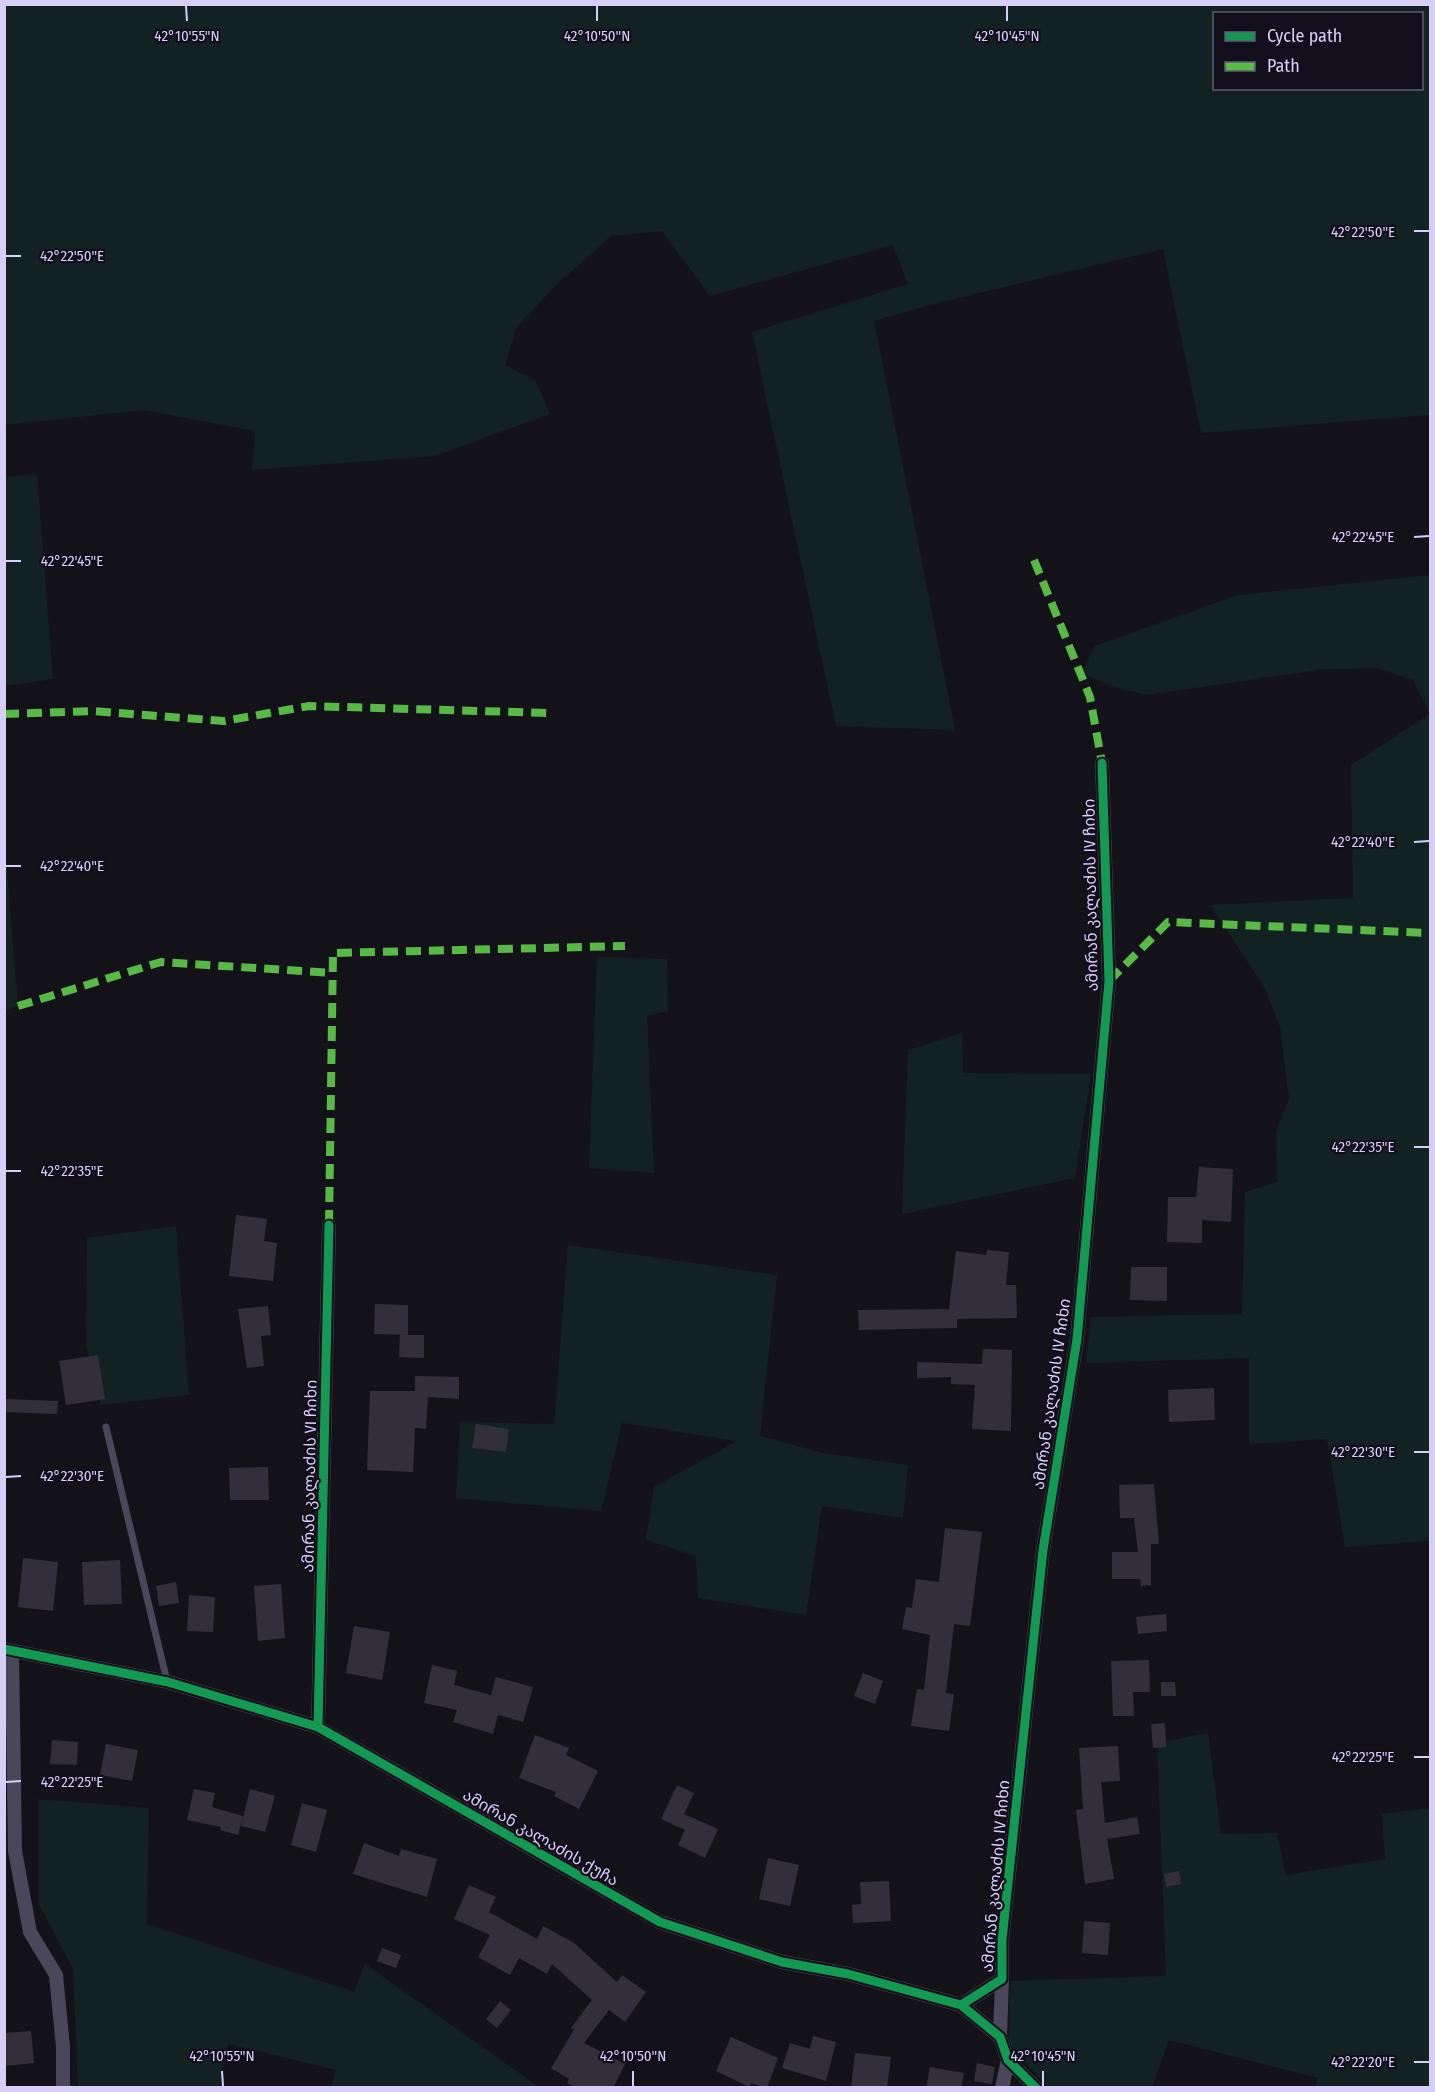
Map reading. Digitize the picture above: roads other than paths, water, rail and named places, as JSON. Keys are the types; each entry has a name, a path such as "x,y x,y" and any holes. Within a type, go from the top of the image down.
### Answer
{"street":[{"name":"ამირან კალაძის IV ჩიხი","path":"1000,2037 1002,1940 1043,1550 1077,1339 1109,981 1102,763"},
{"name":"ამირან კალაძის VI ჩიხი","path":"318,1727 329,1225"},
{"name":"ამირან კალაძის ქუჩა","path":"8,1650 168,1682 318,1727 660,1922 782,1962 848,1974 961,2005 1000,2037"},
{"path":"8,1650 15,1851 30,1932 56,1975 63,2047 63,2088"},
{"name":"ამირან კალაძის IV ჩიხი","path":"961,2005 1002,1979"},
{"path":"1000,2037 1008,2060 1036,2088"},
{"path":"1002,2088 1008,2060"}],"lane":[{"path":"106,1427 168,1682"}]}
